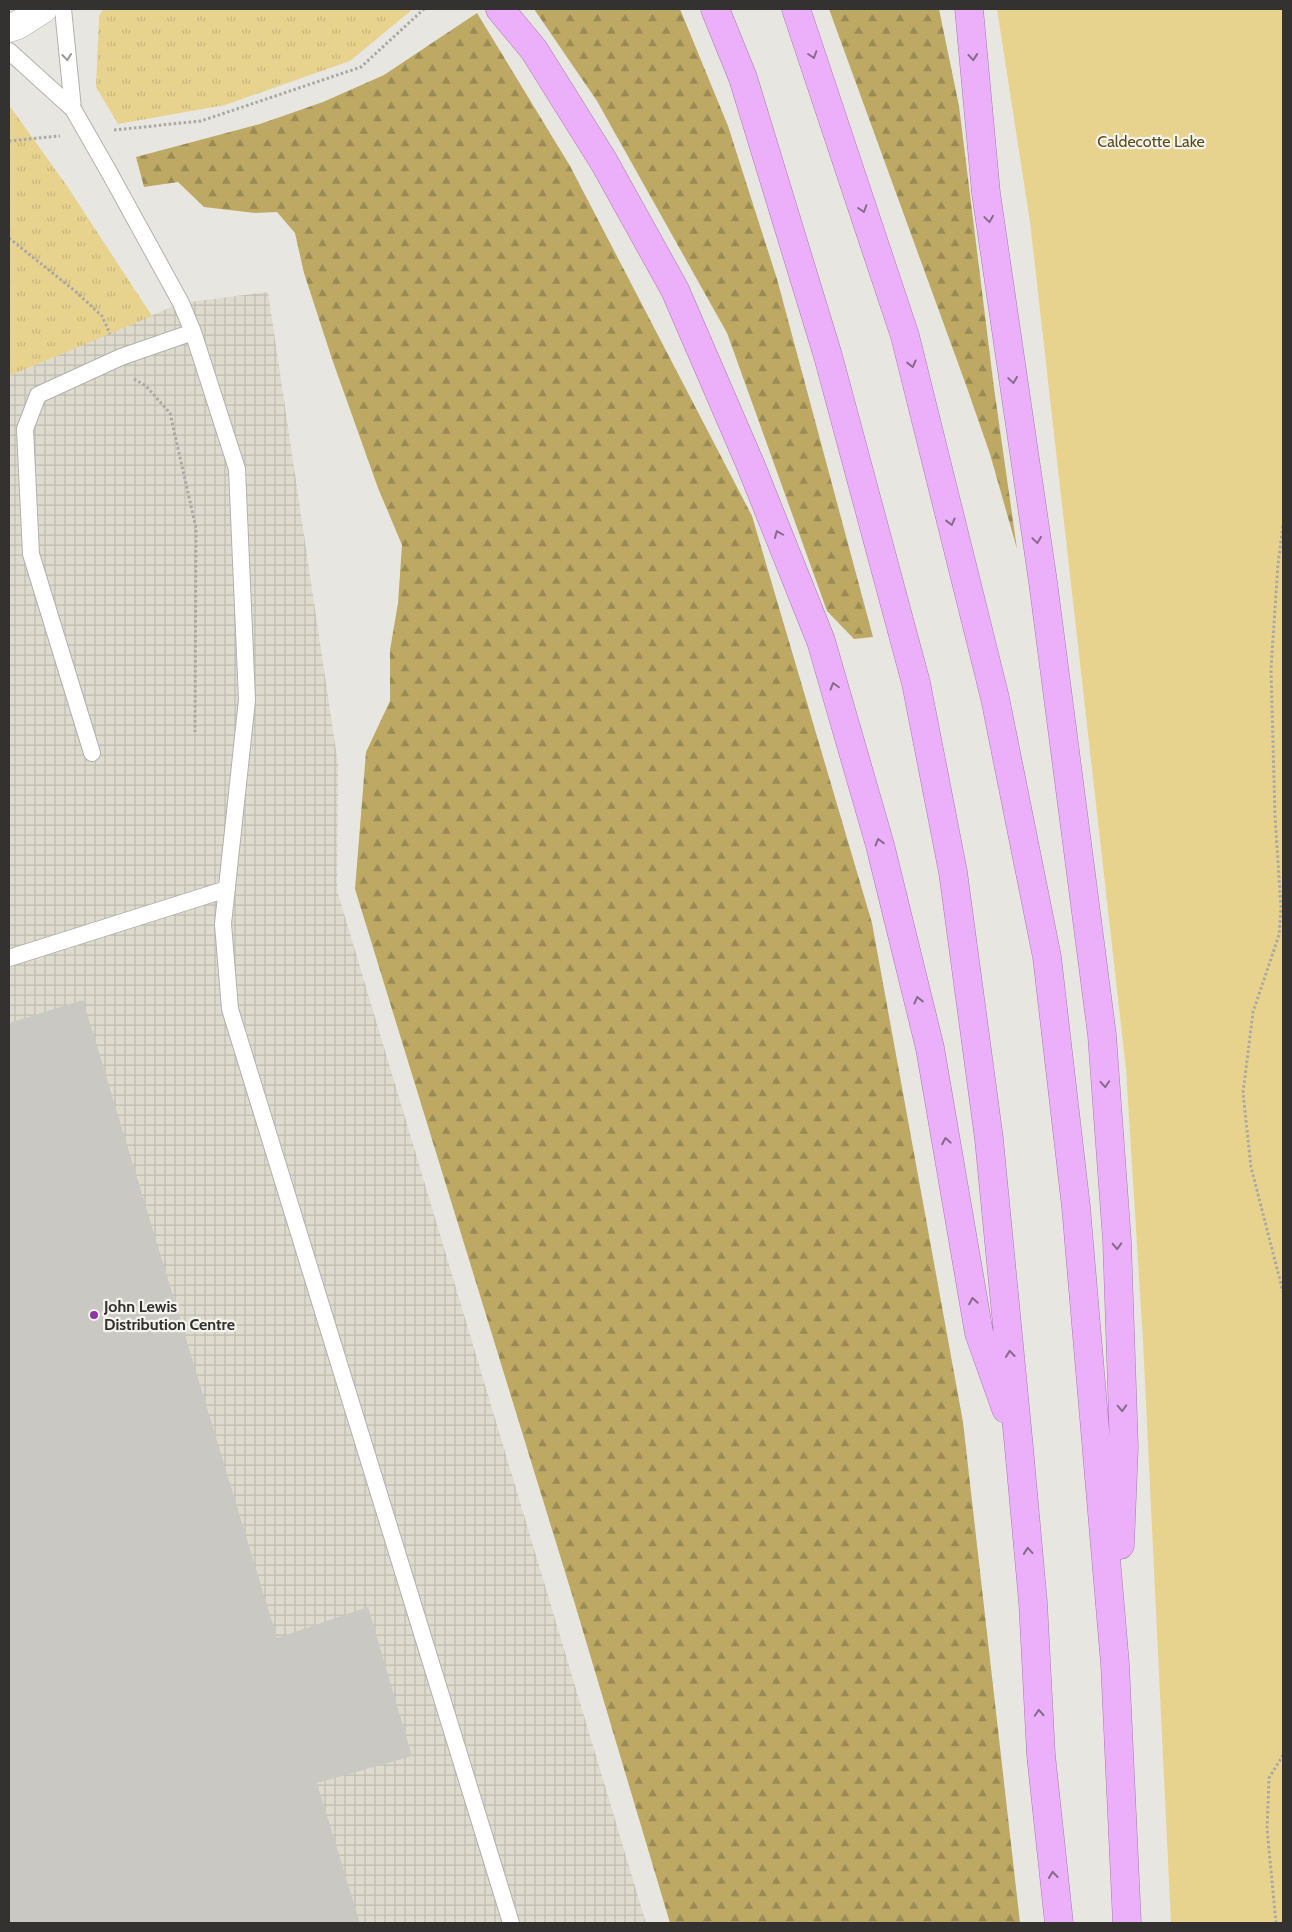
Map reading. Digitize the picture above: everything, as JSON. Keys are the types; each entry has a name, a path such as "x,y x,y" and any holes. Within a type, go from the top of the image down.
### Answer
{"highway":[{"path":"500,9 539,58 604,162 676,290 751,466 821,641 880,845 930,1048 979,1333 1020,1448"},
{"path":"715,9 743,78 828,356 916,683 953,872 986,1119 1020,1448 1033,1602 1041,1755 1058,1923"},
{"path":"796,9 905,336 995,698 1047,957 1076,1206 1115,1664 1127,1923"},
{"path":"969,9 986,193 1043,582 1102,1035 1117,1241 1124,1447 1115,1664"}],"street":[{"path":"9,28 18,25 42,9"}],"lane":[{"path":"63,9 73,109"},
{"path":"9,51 73,109 109,172 181,304 193,332 237,469 248,700 223,924 230,1009 511,1923"},
{"path":"92,753 31,554 25,429 38,395 122,357 193,332"},
{"path":"9,958 227,889"}],"path":[{"path":"105,131 201,121 361,66 424,9"},
{"path":"9,141 66,135"},
{"path":"9,238 102,316 129,375 146,386 170,413 196,528 195,732"},
{"path":"1283,526 1278,564 1271,669 1281,908 1279,935 1253,1012 1243,1092 1251,1167 1283,1292"},
{"path":"1276,1923 1267,1829 1269,1778 1283,1755"}],"shaded area":[{"path":"268,292 338,764 337,890 646,1923 9,1923 9,376 181,303"}],"green space":[{"path":"103,9 413,9 350,61 225,105 118,124 96,87 99,16"},
{"path":"534,9 680,9 728,126 777,279 873,637 854,639 827,611 727,333 597,101"},
{"path":"829,9 939,9 959,106 994,388 1017,549 990,454 966,385"},
{"name":"Caldecotte Lake","path":"997,9 1283,9 1283,1923 1171,1923 1143,1341 1126,1069 1030,222"},
{"path":"477,13 570,166 752,516 872,923 963,1422 1020,1923 670,1923 574,1601 355,889 366,752 390,701 390,650 398,603 402,545 378,488 332,359 304,273 295,233 277,212 255,213 204,207 178,182 144,187 136,157 260,124 323,102 384,75"},
{"path":"9,105 67,186 152,316 9,376"}],"building":[{"name":"John Lewis Distribution Centre","path":"83,1000 277,1638 368,1607 412,1756 317,1783 360,1923 9,1923 9,1023"}],"place":[{"name":"John Lewis Distribution Centre","path":"94,1315"}]}
